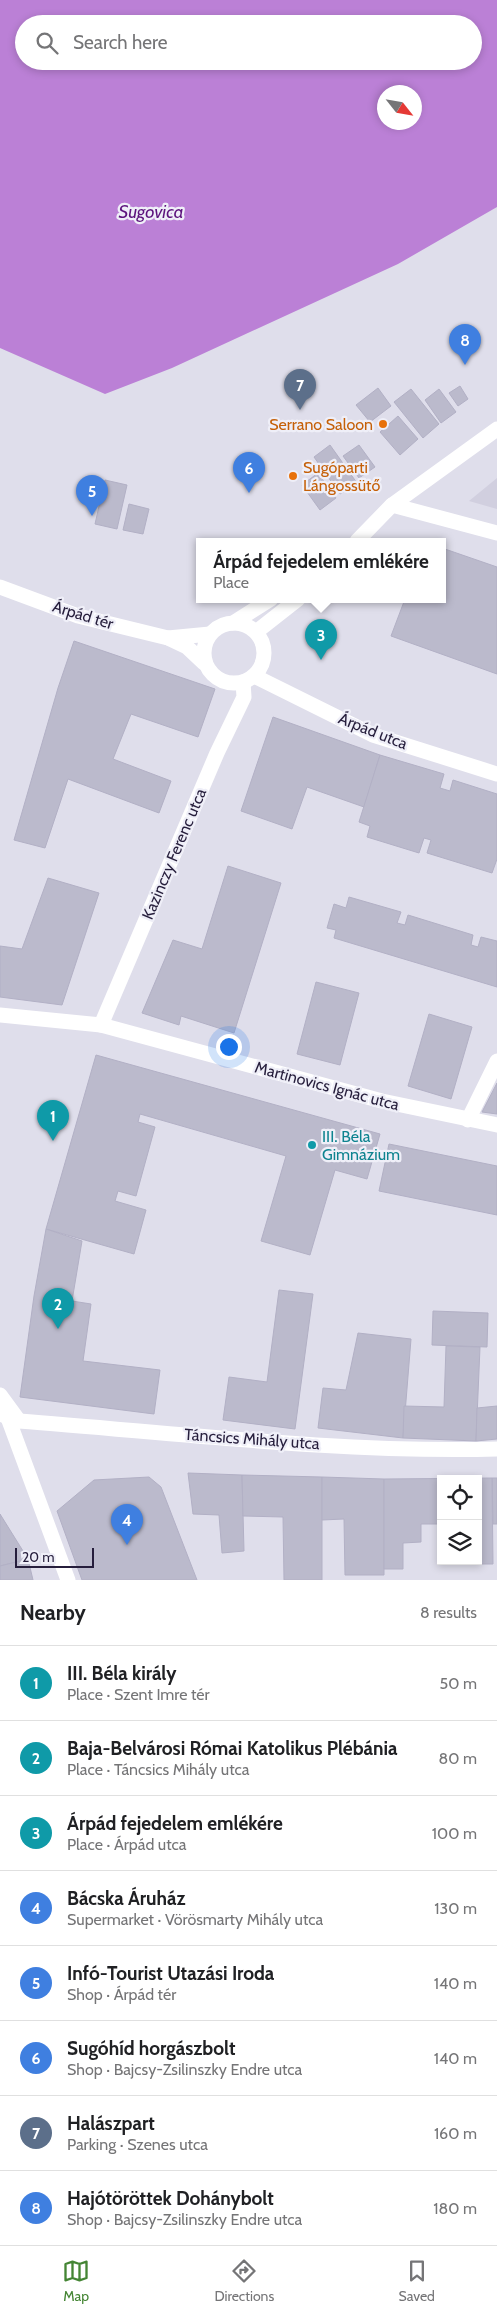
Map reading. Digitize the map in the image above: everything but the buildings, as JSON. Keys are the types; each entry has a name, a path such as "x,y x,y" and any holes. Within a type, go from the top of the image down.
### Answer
{"street":[{"path":"360,538 392,505 497,429"},
{"path":"392,505 497,533"},
{"name":"Árpád tér","path":"0,586 78,616 168,638 187,647 204,663 210,673 220,680 232,684 249,679"},
{"name":"Árpád tér","path":"168,638 210,634 216,628 234,622 265,603"},
{"path":"256,632 293,603"},
{"path":"234,622 250,627 256,632 262,643 264,654 261,666 249,679"},
{"path":"204,663 205,643 210,634"},
{"name":"Árpád utca","path":"249,679 373,735 497,774"},
{"name":"Kazinczy Ferenc utca","path":"101,1025 216,753 244,697 249,679"},
{"name":"Martinovics Ignác utca","path":"0,1016 101,1025 382,1101 497,1125"},
{"path":"468,1120 497,1062"},
{"path":"0,1396 68,1580"},
{"name":"Táncsics Mihály utca","path":"9,1418 294,1443 459,1450 497,1449"}],"shaded area":[{"path":"497,478 497,509 469,501"}],"water":[{"name":"Sugovica","path":"0,0 497,0 497,207 398,264 172,368 105,394 0,348"}],"place":[{"name":"Hajótöröttek Dohánybolt","path":"465,365"},
{"name":"Halászpart","path":"300,410"},
{"name":"Serrano Saloon","path":"383,424"},
{"name":"Sugóparti Lángossütő","path":"293,476"},
{"name":"Sugóhíd horgászbolt","path":"249,493"},
{"name":"Infó-Tourist Utazási Iroda","path":"92,516"},
{"name":"Árpád fejedelem emlékére","path":"321,660"},
{"name":"III. Béla király","path":"53,1141"},
{"name":"III. Béla Gimnázium","path":"312,1145"},
{"name":"Baja-Belvárosi Római Katolikus Plébánia","path":"58,1329"},
{"name":"Bácska Áruház","path":"127,1545"}]}
